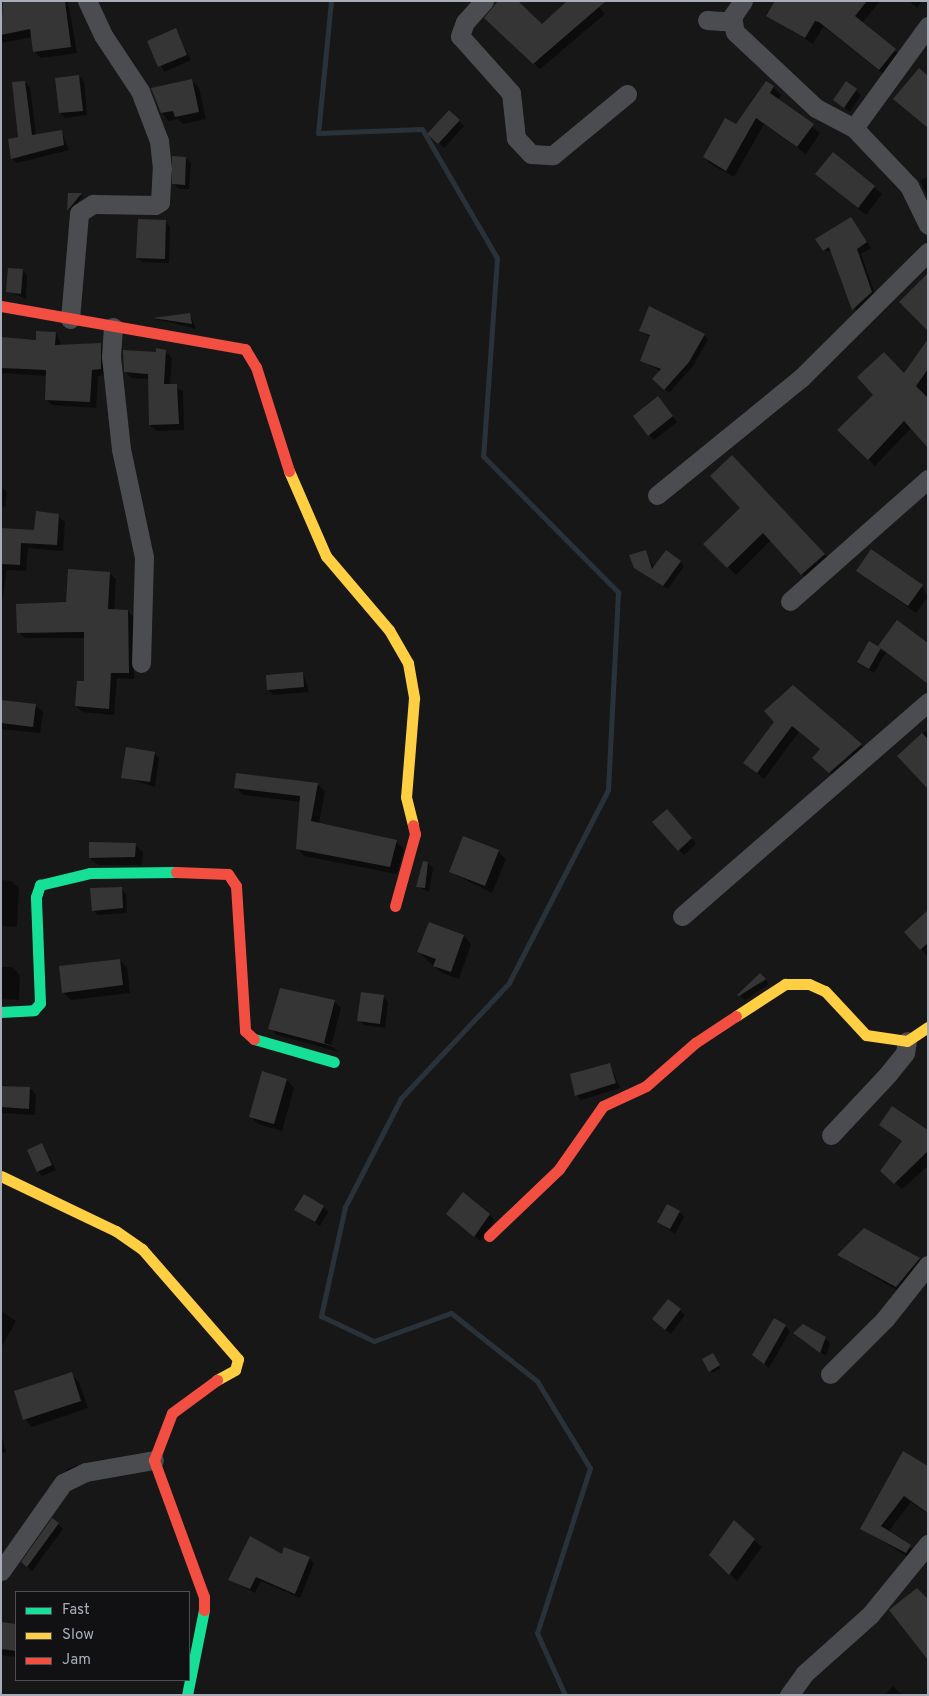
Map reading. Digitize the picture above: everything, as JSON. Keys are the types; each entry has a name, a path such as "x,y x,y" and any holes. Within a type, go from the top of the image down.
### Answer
{"street":[{"path":"70,319 79,213 93,204 155,205 160,202 162,169 159,141 140,91 103,35 87,1"},
{"path":"484,1 465,22 460,36 511,93 516,138 531,154 553,155 627,94"},
{"path":"743,1 733,22 734,32 816,108 854,128 909,186 928,225"},
{"path":"707,20 733,22"},
{"path":"854,128 928,26"},
{"path":"657,495 801,378 928,252"},
{"path":"1,306 245,349 256,367 293,484 326,556 389,630 408,664 414,715 406,797 415,834 395,906"},
{"path":"113,327 111,357 120,442 144,557 141,663"},
{"path":"790,601 928,478"},
{"path":"682,916 928,702"},
{"path":"1,1012 34,1010 40,1003 36,897 40,885 90,873 212,871 228,874 236,886 245,1031 256,1041 334,1062"},
{"path":"489,1236 559,1169 603,1106 646,1086 695,1043 785,984 808,984 825,991 866,1035 907,1041 928,1027"},
{"path":"831,1135 905,1053 907,1041"},
{"path":"1,1176 116,1230 142,1249 238,1359 236,1370 190,1396 172,1413 154,1460 204,1597 204,1627 187,1695"},
{"path":"830,1374 885,1319 928,1265"},
{"path":"1,1571 69,1478 154,1460"},
{"path":"789,1695 804,1674 870,1615 928,1544"}],"building":[{"path":"65,1 71,47 33,52 30,29 1,35 3,2"},
{"path":"498,1 518,1 542,24 567,1 606,1 533,64 484,18"},
{"path":"775,1 867,1 855,16 896,49 879,70 819,22 815,21 805,38 766,16"},
{"path":"176,28 187,55 158,67 147,41"},
{"path":"919,68 928,76 928,128 893,99"},
{"path":"79,75 83,111 59,113 55,78"},
{"path":"192,79 199,112 175,117 173,111 161,113 151,88"},
{"path":"25,81 32,135 62,130 64,145 11,159 8,139 18,137 12,82"},
{"path":"766,81 774,86 770,93 814,124 797,147 756,118 726,171 703,157 725,118 736,124"},
{"path":"846,81 857,89 844,108 833,100"},
{"path":"449,110 460,120 438,144 427,134"},
{"path":"833,152 875,186 858,208 815,174"},
{"path":"172,156 186,157 185,185 172,184"},
{"path":"68,193 82,193 67,210"},
{"path":"851,217 867,242 857,249 872,292 852,310 829,247 823,251 815,239"},
{"path":"138,219 166,220 165,259 136,258"},
{"path":"8,268 23,269 21,294 6,292"},
{"path":"928,273 928,331 899,302"},
{"path":"649,306 705,334 689,362 664,390 652,379 661,369 640,361 650,335 639,331"},
{"path":"190,313 192,324 153,318"},
{"path":"36,331 56,332 55,345 101,343 101,369 92,370 90,402 45,400 46,370 1,368 1,337 36,340"},
{"path":"928,339 928,369 916,386 928,398 928,448 904,421 868,460 837,430 873,395 857,377 884,352 904,373"},
{"path":"156,348 166,350 164,384 177,384 179,424 149,425 148,374 124,372 123,350 156,352"},
{"path":"658,396 673,416 648,436 633,416"},
{"path":"732,455 825,554 801,575 763,533 727,568 703,544 740,508 710,476"},
{"path":"36,511 59,514 57,545 21,543 20,565 1,564 1,528 34,530"},
{"path":"871,549 923,585 908,606 856,571"},
{"path":"646,550 652,569 666,550 681,561 663,586 634,568 629,555"},
{"path":"68,569 110,572 108,609 128,610 129,673 111,673 109,709 75,706 77,681 84,681 84,632 17,633 16,604 66,602"},
{"path":"897,620 928,643 928,684 878,646"},
{"path":"869,641 881,648 869,669 857,662"},
{"path":"303,672 304,687 267,690 266,675"},
{"path":"793,685 862,744 829,773 812,758 820,749 792,726 757,773 743,763 774,722 764,711"},
{"path":"1,700 36,704 33,727 1,723"},
{"path":"922,733 928,739 928,789 897,756"},
{"path":"126,747 155,752 150,782 121,778"},
{"path":"236,773 318,783 311,821 397,840 390,867 296,849 300,796 234,788"},
{"path":"667,809 692,838 678,851 652,822"},
{"path":"463,836 499,850 485,886 449,872"},
{"path":"89,842 136,843 135,857 89,858"},
{"path":"423,861 428,862 425,888 416,887"},
{"path":"122,887 123,908 92,911 90,888"},
{"path":"928,910 928,943 920,950 904,932"},
{"path":"429,922 464,935 451,972 433,966 436,959 417,952"},
{"path":"120,959 123,985 62,993 59,966"},
{"path":"760,973 766,979 739,996 737,995"},
{"path":"280,988 335,1000 324,1043 336,1047 268,1029"},
{"path":"361,992 384,995 380,1024 357,1021"},
{"path":"610,1063 616,1083 575,1096 570,1074"},
{"path":"262,1071 287,1079 274,1124 249,1117"},
{"path":"1,1086 30,1087 29,1109 1,1107"},
{"path":"892,1106 928,1130 928,1151 894,1184 880,1171 902,1141 879,1125"},
{"path":"42,1143 52,1165 37,1172 27,1150"},
{"path":"463,1192 490,1214 474,1237 446,1214"},
{"path":"304,1194 324,1206 315,1222 294,1210"},
{"path":"667,1204 680,1211 670,1229 657,1222"},
{"path":"864,1228 920,1258 896,1287 837,1255"},
{"path":"668,1299 681,1309 665,1330 652,1319"},
{"path":"774,1318 786,1325 764,1364 752,1355"},
{"path":"803,1324 826,1337 820,1353 793,1333"},
{"path":"713,1353 720,1365 709,1372 702,1359"},
{"path":"72,1372 81,1401 23,1420 14,1391"},
{"path":"903,1451 928,1466 928,1513 904,1496 881,1526 911,1545 906,1553 860,1529"},
{"path":"52,1518 59,1523 27,1567 21,1562"},
{"path":"734,1520 755,1539 729,1575 709,1555"},
{"path":"250,1536 282,1554 284,1547 310,1557 295,1594 256,1577 250,1589 228,1580"},
{"path":"917,1588 928,1599 928,1660 889,1610"},
{"path":"1,1622 15,1624 15,1651 1,1649"}],"waterway":[{"path":"331,1 318,133 422,129 497,258 483,456 618,592 608,790 509,983 401,1098 345,1207 321,1316 374,1341 451,1313 537,1381 590,1468 537,1633 565,1695"}],"traffic: fast":[{"path":"1,1012 34,1010 40,1003 36,897 40,885 90,873 176,872"},
{"path":"254,1039 334,1062"},
{"path":"190,1680 204,1610"},
{"path":"187,1695 190,1681"}],"traffic: slow":[{"path":"289,471 326,556 389,630 408,663 414,698 406,797 413,825"},
{"path":"736,1016 785,984 809,984 825,991 866,1035 907,1041 928,1027"},
{"path":"1,1176 116,1231 142,1249 238,1359 235,1370 217,1380"}],"traffic: jam":[{"path":"1,306 245,349 256,367 289,471"},
{"path":"395,906 415,834 413,825"},
{"path":"176,872 228,874 236,886 245,1031 254,1039"},
{"path":"489,1236 559,1169 603,1106 646,1086 695,1043 736,1016"},
{"path":"204,1610 204,1597 154,1460 172,1413 217,1380"}]}
